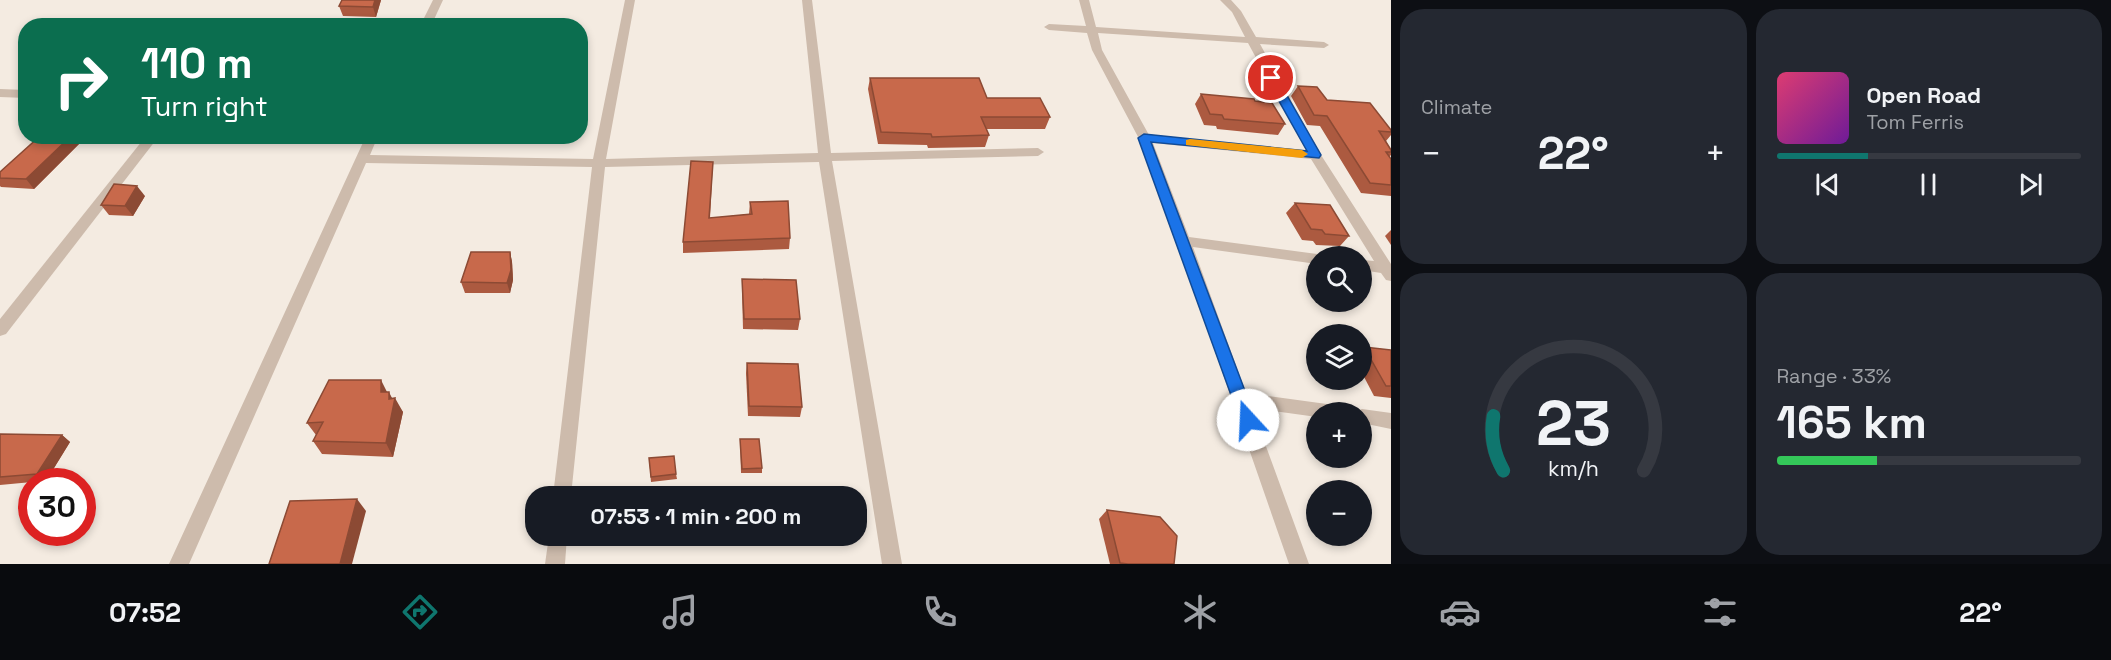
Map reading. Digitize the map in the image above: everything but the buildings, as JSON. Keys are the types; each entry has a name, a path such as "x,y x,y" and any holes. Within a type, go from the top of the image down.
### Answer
{"street":[{"path":"428,18 438,0"},
{"path":"563,486 599,163 630,0"},
{"path":"807,0 825,157 892,564"},
{"path":"1084,0 1096,50 1144,138 1184,241 1299,564"},
{"path":"1225,0 1236,11 1315,155 1389,272"},
{"path":"1048,27 1324,45"},
{"path":"0,93 18,94"},
{"path":"1144,138 1315,155"},
{"path":"0,330 147,144"},
{"path":"180,564 369,144"},
{"path":"363,159 599,163 1038,152"},
{"path":"1184,241 1306,258"},
{"path":"1372,268 1389,272"},
{"path":"1241,399 1306,408"},
{"path":"1372,418 1391,421"},
{"path":"555,564 557,546"}],"slow traffic":[{"path":"1190,143 1302,154"}],"route":[{"path":"1248,420 1204,295 1144,138 1315,155 1271,78"}]}
